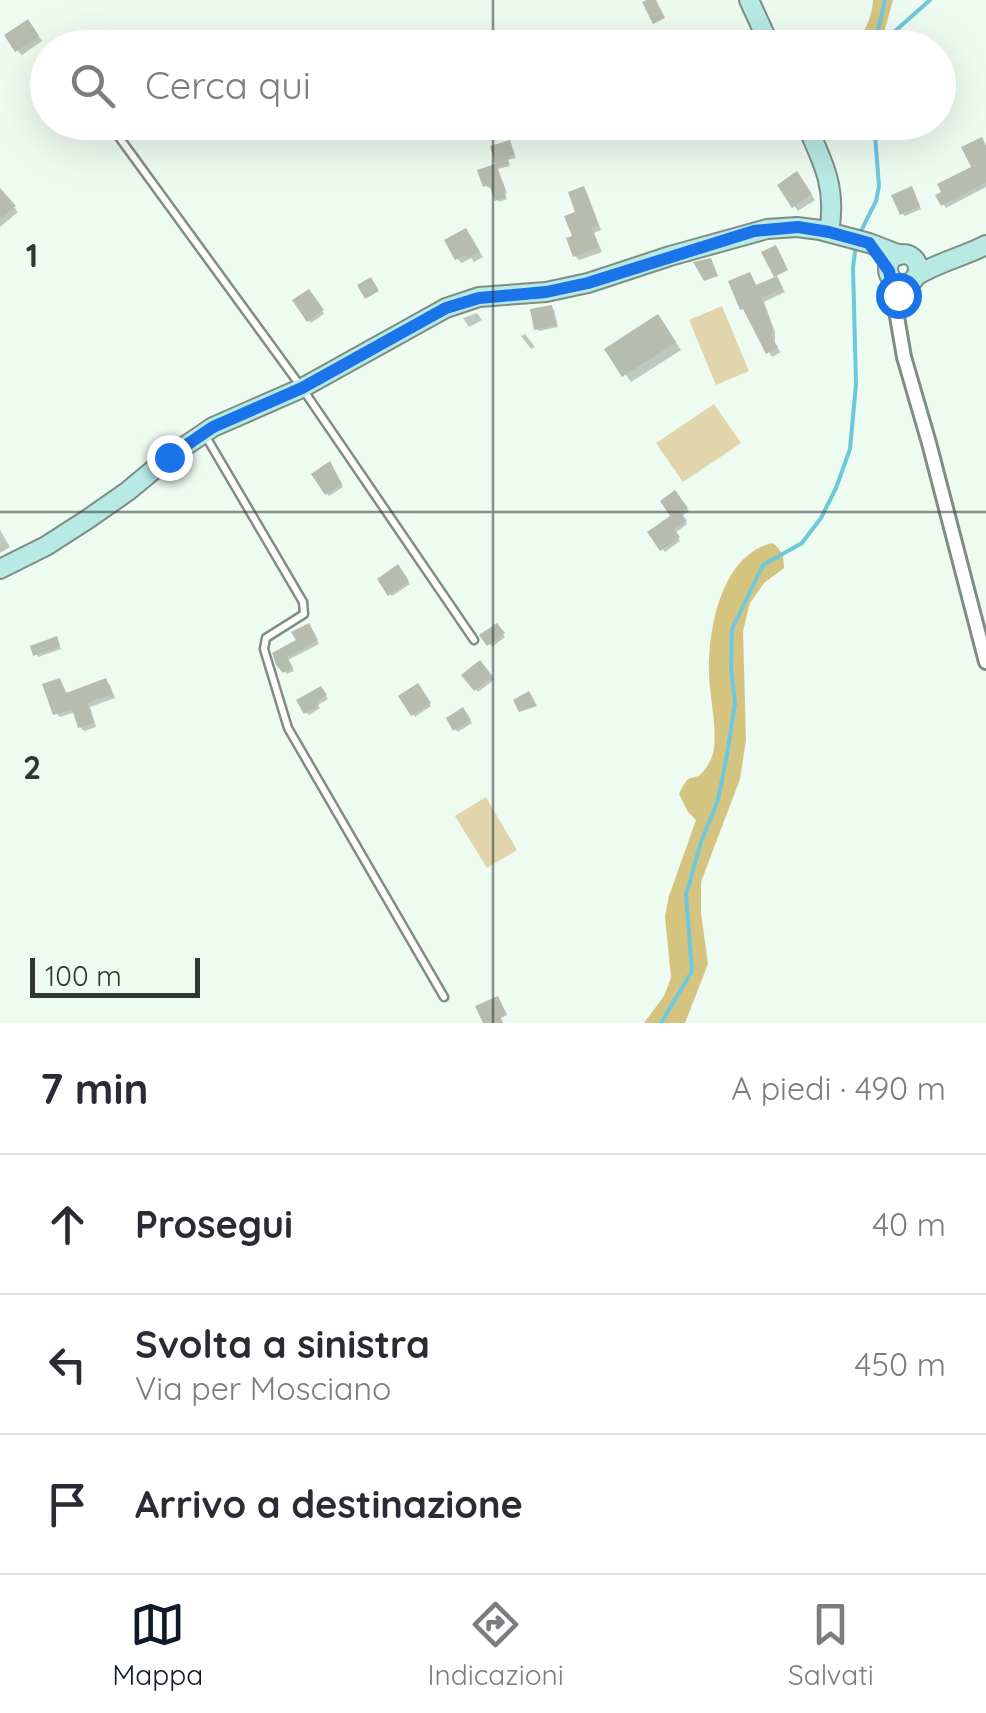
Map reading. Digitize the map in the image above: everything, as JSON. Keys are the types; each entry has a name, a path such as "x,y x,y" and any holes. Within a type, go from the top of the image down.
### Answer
{"main road":[{"path":"749,0 763,30"},
{"path":"813,140 832,186 829,232"},
{"path":"0,569 88,519 213,427 302,388 467,300 546,292 588,283 754,231 798,227 829,232 869,243 903,270 936,264 986,245"}],"street":[{"path":"903,270 895,300 904,357 986,662"}],"lane":[{"path":"121,140 302,388 474,640"},
{"path":"204,434 303,602 304,614 266,638 264,649 288,728 444,997"}],"shaded area":[{"path":"873,0 893,0 885,30 864,30"},
{"path":"722,306 749,371 716,385 689,320"},
{"path":"714,404 741,443 683,482 656,443"},
{"path":"772,543 782,554 784,568 764,583 750,603 743,631 746,740 740,779 701,882 708,964 685,1023 644,1023 664,996 671,978 665,916 696,820 679,794 687,780 703,772 713,754 709,675 715,617 729,579 740,563"},
{"path":"486,797 517,850 487,868 455,816"}],"building":[{"path":"656,0 665,18 653,24 642,2"},
{"path":"28,19 35,30 30,30 30,42 15,52 4,35"},
{"path":"982,137 986,146 986,182 941,206 935,195 941,192 937,184 971,167 961,147"},
{"path":"510,140 515,155 507,157 509,163 497,167 506,197 495,201 489,185 483,187 477,170 495,164 490,146"},
{"path":"797,171 812,194 792,208 777,185"},
{"path":"584,186 599,226 592,228 599,247 573,257 566,238 572,236 564,216 575,212 568,192"},
{"path":"912,186 920,206 900,215 891,195"},
{"path":"0,188 16,206 0,219"},
{"path":"466,228 480,252 455,260 444,240"},
{"path":"776,245 788,270 774,277 761,252"},
{"path":"711,258 718,276 704,281 693,262"},
{"path":"750,272 756,285 777,276 783,288 761,298 778,347 766,354 728,281"},
{"path":"371,277 379,291 365,299 357,285"},
{"path":"309,289 324,310 307,322 292,300"},
{"path":"552,305 556,325 534,330 530,309"},
{"path":"658,314 676,342 622,377 604,349"},
{"path":"330,461 342,484 325,495 311,474"},
{"path":"675,490 688,508 681,513 687,521 674,529 680,537 660,551 647,532 670,516 660,501"},
{"path":"398,564 409,581 388,596 377,579"},
{"path":"309,623 318,640 287,657 293,668 283,673 272,653 296,640 291,632"},
{"path":"497,623 505,633 487,646 479,635"},
{"path":"57,636 60,646 33,656 30,646"},
{"path":"480,660 493,677 474,691 461,675"},
{"path":"60,678 66,693 106,678 112,694 87,703 94,723 78,728 72,709 53,715 42,684"},
{"path":"418,683 431,703 411,716 398,696"},
{"path":"321,686 327,695 304,714 296,700"},
{"path":"529,691 537,706 519,712 513,700"},
{"path":"463,707 471,720 453,731 446,718"},
{"path":"498,996 507,1015 501,1018 503,1023 483,1023 475,1006"}],"waterway":[{"path":"878,30 885,0"},
{"path":"896,30 930,0"},
{"path":"860,233 879,186 875,140"},
{"path":"661,1023 692,971 686,895 718,800 727,755 735,703 732,629 763,565 802,543 821,518 850,449 856,384 856,244"}],"route":[{"path":"169,457 213,427 302,388 446,308 467,300 546,292 588,283 754,231 798,227 869,243 889,271 895,300 898,295"}]}
